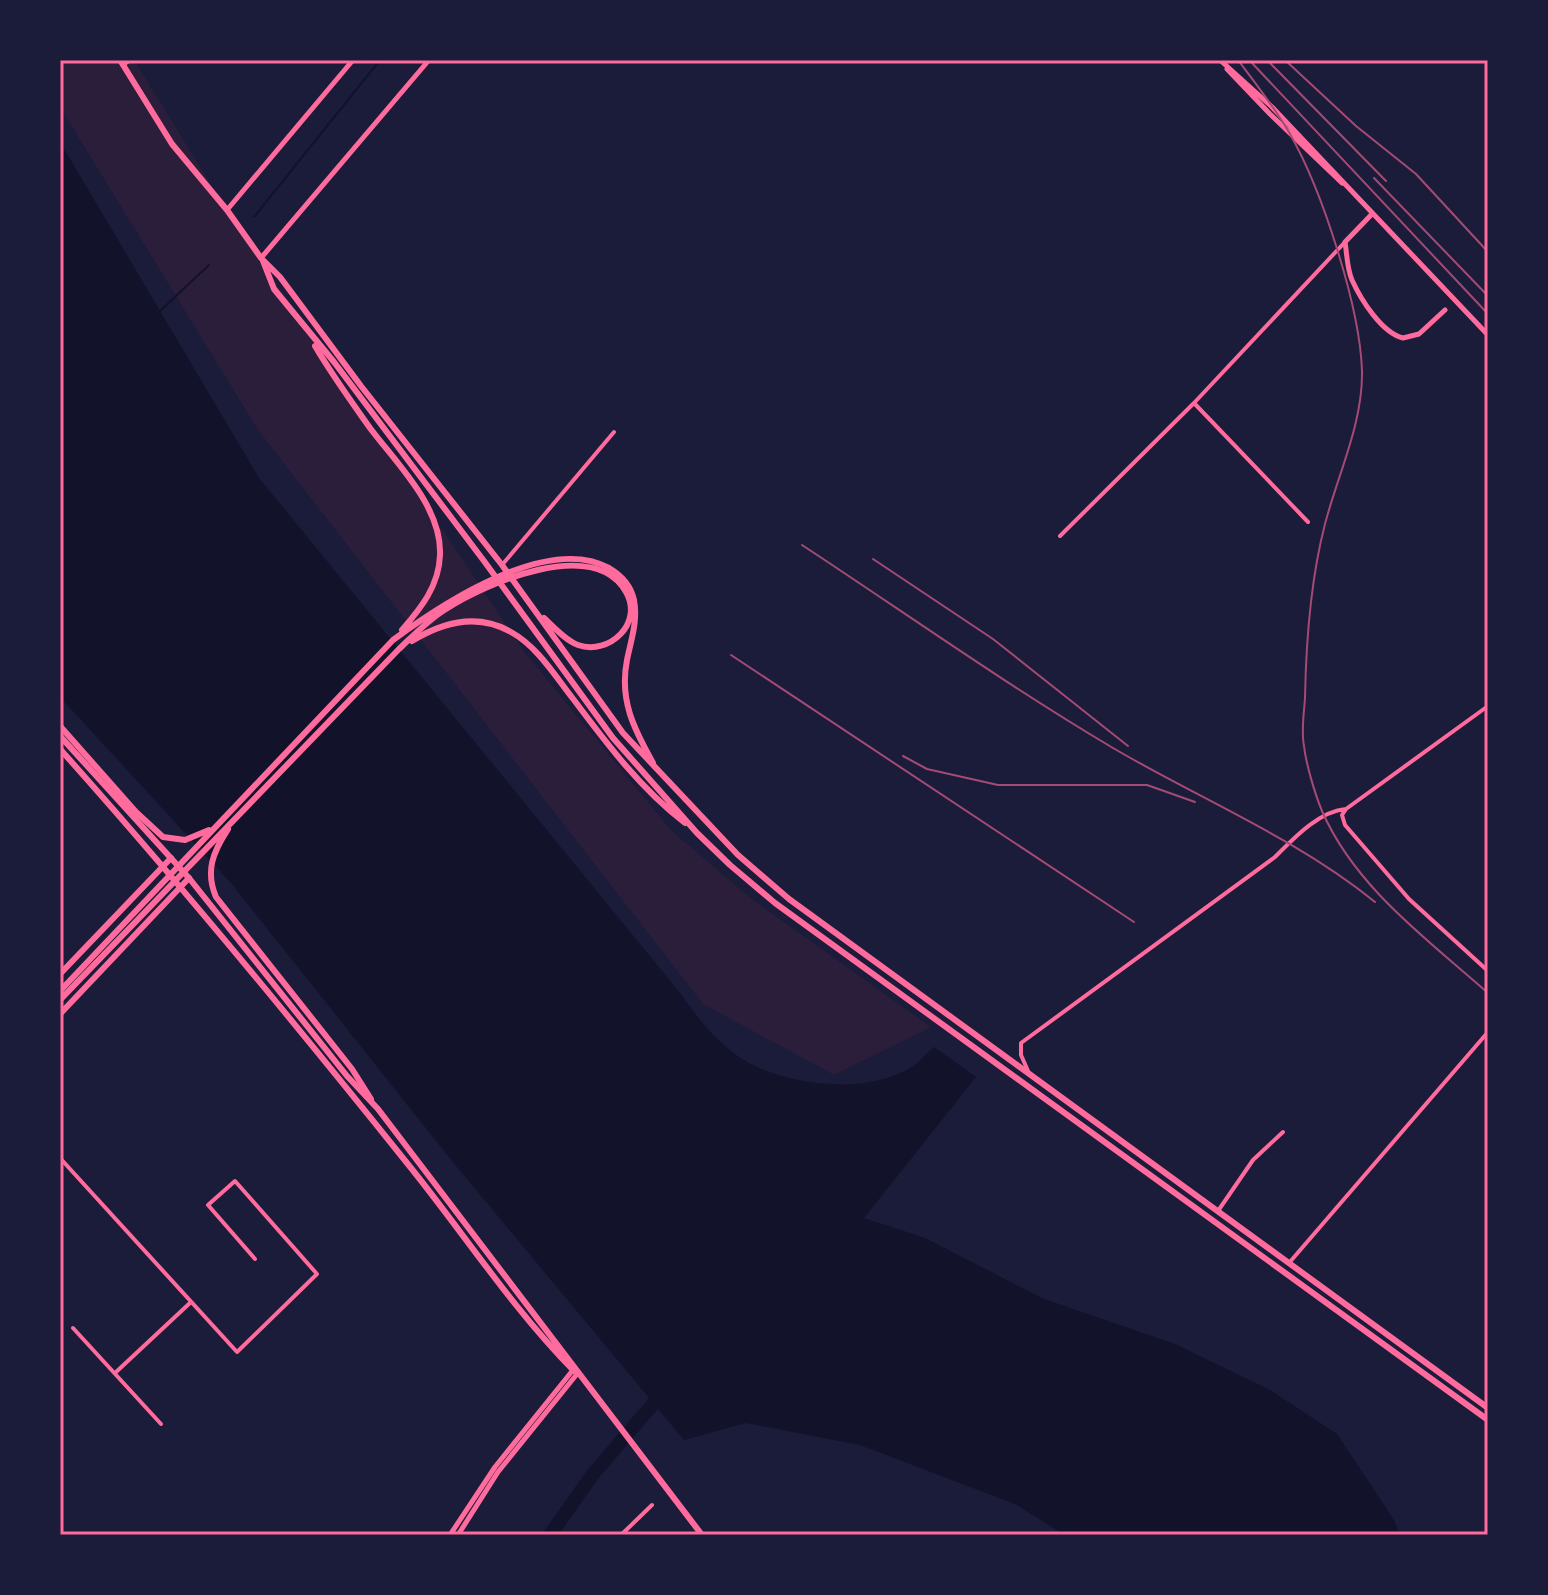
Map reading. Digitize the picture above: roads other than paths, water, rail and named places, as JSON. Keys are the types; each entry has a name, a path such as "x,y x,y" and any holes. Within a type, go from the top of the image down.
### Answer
{"main road":[{"path":"227,210 353,60"},
{"path":"261,258 429,60"},
{"path":"1219,60 1261,96 1488,335"},
{"path":"124,62 172,144 227,210 261,258 280,277 502,565 623,733 763,879 1488,1408"},
{"path":"1372,214 1345,242 1351,278 1365,302 1387,330 1396,336 1411,338 1445,310"},
{"path":"60,1000 393,640 431,593 440,556 439,539 429,509 274,289 261,258"},
{"path":"307,333 334,362 613,738 697,833 730,865 775,903 1488,1420"},
{"path":"393,640 431,612 482,583 533,566 576,560 602,565 622,577 634,596 636,611 624,685 626,705 633,729 661,776"},
{"path":"60,991 231,816 428,622 476,593 522,575 570,566 604,572 616,580 630,602 627,626 621,635 602,646 576,644 532,608"},
{"path":"399,649 428,631 448,624 480,622 510,631 537,652 612,750 660,805 697,833"},
{"path":"60,726 136,812 163,837 175,840 197,837 231,816"},
{"path":"60,736 189,878 337,1064 378,1109"},
{"path":"60,749 164,865 425,1185 534,1329 590,1388"},
{"path":"231,816 212,859 211,885 226,913 352,1069 378,1109 702,1535"},
{"path":"60,974 171,858"},
{"path":"60,1014 189,878"},
{"path":"450,1535 495,1467 575,1372"},
{"path":"458,1535 498,1472 575,1372"}],"street":[{"path":"1060,536 1194,403 1345,242"},
{"path":"1194,403 1308,522"},
{"path":"502,565 614,432"},
{"path":"1488,706 1346,809 1342,815 1345,825 1409,899 1488,971"},
{"path":"1029,1073 1021,1055 1021,1043 1275,857 1295,836 1335,810 1346,809"},
{"path":"1289,1263 1488,1032"},
{"path":"1218,1211 1253,1160 1283,1132"},
{"path":"60,1158 237,1352 317,1274 235,1181 208,1205 255,1259"},
{"path":"115,1373 191,1302"},
{"path":"73,1328 161,1424"},
{"path":"621,1535 652,1505"}],"waterway":[{"path":"254,217 380,60"},
{"path":"160,311 209,265"},
{"path":"550,1535 593,1474 665,1390"}],"railway":[{"path":"1238,60 1284,124 1314,186 1347,283 1360,345 1362,371 1358,410 1325,524 1313,588 1303,728 1309,770 1322,811 1353,864 1417,932 1488,993"},
{"path":"1267,60 1386,181"},
{"path":"1285,60 1356,126 1416,174 1488,252"},
{"path":"1252,63 1488,314"},
{"path":"1374,178 1488,296"},
{"path":"802,545 1074,724 1313,858 1375,902"},
{"path":"873,559 993,639 1128,746"},
{"path":"731,655 1134,922"},
{"path":"903,756 927,769 998,785 1147,785 1195,802"}]}
